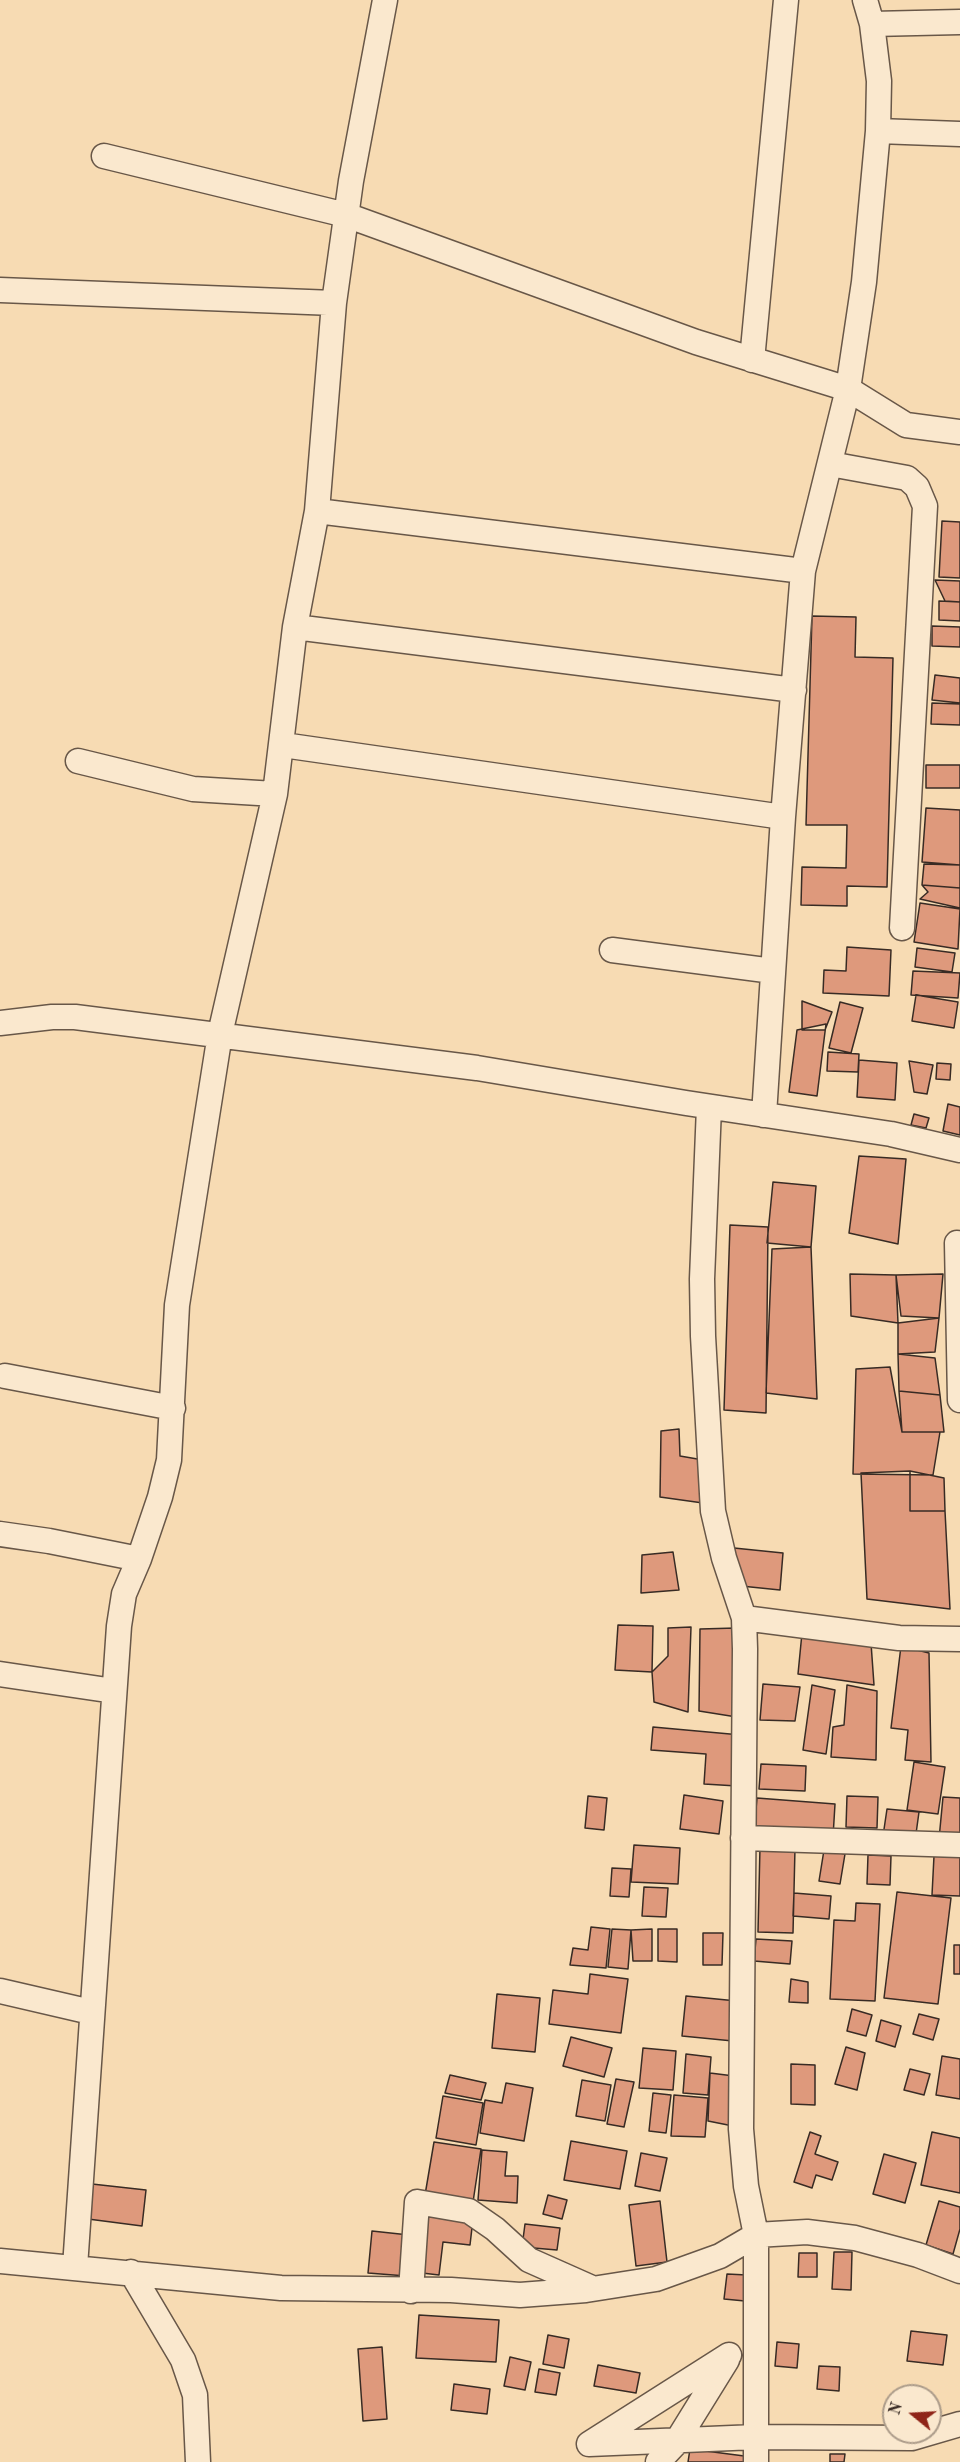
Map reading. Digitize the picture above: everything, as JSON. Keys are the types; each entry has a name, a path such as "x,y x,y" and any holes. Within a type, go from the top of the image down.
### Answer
{"street":[{"path":"75,2267 114,1690 124,1594 139,1559 160,1497 169,1460 177,1305 220,1034 275,794 283,745 295,627 317,511 334,303 346,215 385,0"},
{"path":"752,360 786,0"},
{"path":"764,1115 783,817 803,571 848,389 864,282 878,131 879,81 872,24 865,0"},
{"path":"872,24 960,22"},
{"path":"878,131 960,134"},
{"path":"104,156 346,215 696,342 848,389 906,425 960,432"},
{"path":"0,290 334,303"},
{"path":"830,464 907,478 917,487 925,506 902,928"},
{"path":"317,511 803,571"},
{"path":"295,627 794,690"},
{"path":"283,745 783,817"},
{"path":"78,761 193,789 275,794"},
{"path":"612,950 773,971"},
{"path":"0,1023 52,1017 75,1017 220,1034 477,1068 709,1107 891,1134 960,1150"},
{"path":"709,1107 702,1279 713,1511 724,1558 744,1618 741,2129 746,2186 756,2235 756,2462"},
{"path":"957,1243 960,1400"},
{"path":"5,1376 173,1408"},
{"path":"0,1534 139,1559"},
{"path":"744,1618 899,1638 960,1640"},
{"path":"0,1674 114,1690"},
{"path":"743,1838 960,1845"},
{"path":"0,1991 91,2012"},
{"path":"411,2291 417,2202 469,2211 495,2229 529,2260 594,2289"},
{"path":"0,2261 281,2288 451,2290 520,2295 594,2289 656,2279 720,2256 756,2235 807,2232 855,2238 918,2255 960,2271"},
{"path":"131,2272 183,2360 195,2396 198,2462"},
{"path":"658,2462 679,2439 729,2355 756,2319"},
{"path":"729,2355 589,2444 756,2437 912,2438 960,2424"}],"building":[{"path":"942,521 960,522 960,578 939,577"},
{"path":"935,580 960,581 960,602 945,601"},
{"path":"939,601 960,602 960,621 939,620"},
{"path":"812,616 856,617 855,657 893,658 887,887 847,886 847,906 801,905 802,867 846,868 847,825 806,825"},
{"path":"932,626 960,627 960,647 932,646"},
{"path":"935,675 960,678 960,703 932,700"},
{"path":"932,703 960,704 960,725 931,724"},
{"path":"926,765 960,765 960,788 926,788"},
{"path":"926,808 960,810 960,865 922,862"},
{"path":"924,864 960,865 960,888 922,885"},
{"path":"922,885 960,888 960,908 920,899 928,892"},
{"path":"920,903 960,909 958,949 914,942"},
{"path":"847,947 891,950 889,996 823,993 824,970 846,971"},
{"path":"917,948 955,953 952,972 915,967"},
{"path":"913,971 960,973 958,998 911,995"},
{"path":"916,995 958,1002 954,1028 912,1021"},
{"path":"802,1001 832,1012 825,1030 802,1030"},
{"path":"840,1002 863,1008 851,1053 829,1048"},
{"path":"826,1024 817,1096 789,1092 797,1030"},
{"path":"828,1052 859,1054 858,1072 827,1071"},
{"path":"859,1060 897,1063 895,1100 857,1097"},
{"path":"909,1061 933,1065 927,1094 914,1092"},
{"path":"937,1063 951,1064 950,1080 936,1079"},
{"path":"948,1104 960,1107 960,1135 943,1131"},
{"path":"914,1114 929,1118 926,1128 911,1125"},
{"path":"859,1156 906,1159 898,1244 849,1233"},
{"path":"773,1182 816,1186 811,1247 767,1243"},
{"path":"730,1225 768,1227 766,1413 724,1410"},
{"path":"811,1247 817,1399 766,1393 772,1249"},
{"path":"850,1274 896,1275 898,1323 851,1316"},
{"path":"943,1274 939,1318 901,1316 896,1275"},
{"path":"939,1318 935,1352 898,1354 898,1323"},
{"path":"898,1354 935,1358 940,1395 899,1391"},
{"path":"890,1367 902,1432 940,1432 933,1475 853,1474 856,1369"},
{"path":"899,1391 940,1395 944,1432 902,1432"},
{"path":"679,1429 680,1456 709,1461 703,1503 660,1497 661,1431"},
{"path":"910,1471 910,1511 945,1511 950,1609 867,1599 861,1473"},
{"path":"910,1471 944,1478 945,1511 910,1511"},
{"path":"734,1548 783,1553 780,1590 741,1586"},
{"path":"673,1552 679,1590 641,1593 642,1555"},
{"path":"618,1625 653,1626 652,1672 615,1670"},
{"path":"691,1627 688,1712 654,1702 652,1672 668,1656 668,1628"},
{"path":"736,1628 743,1718 699,1711 700,1629"},
{"path":"802,1633 871,1643 874,1685 798,1674"},
{"path":"901,1646 929,1653 931,1762 905,1760 908,1730 891,1728"},
{"path":"763,1684 800,1687 795,1721 760,1720"},
{"path":"812,1685 835,1690 826,1754 803,1750"},
{"path":"847,1685 877,1691 876,1760 831,1757 833,1727 844,1725"},
{"path":"653,1727 741,1735 737,1786 704,1784 706,1754 651,1750"},
{"path":"914,1762 945,1767 938,1814 907,1810"},
{"path":"761,1764 806,1766 805,1791 759,1789"},
{"path":"684,1795 723,1801 719,1834 680,1829"},
{"path":"588,1796 607,1798 604,1830 585,1828"},
{"path":"847,1796 878,1797 877,1828 846,1827"},
{"path":"943,1797 960,1798 960,1841 939,1839"},
{"path":"757,1798 835,1804 833,1837 754,1831"},
{"path":"887,1809 919,1812 915,1841 883,1836"},
{"path":"634,1845 680,1848 678,1884 631,1882"},
{"path":"760,1847 795,1848 793,1933 758,1932"},
{"path":"824,1850 845,1854 840,1884 819,1881"},
{"path":"868,1855 891,1856 890,1885 867,1884"},
{"path":"934,1856 960,1857 960,1896 932,1895"},
{"path":"612,1868 631,1869 629,1897 610,1896"},
{"path":"644,1887 668,1888 666,1917 642,1916"},
{"path":"897,1892 951,1898 938,2004 884,1998"},
{"path":"794,1893 831,1896 829,1919 793,1916"},
{"path":"856,1903 880,1904 875,2001 830,1999 834,1920 855,1921"},
{"path":"591,1927 610,1929 606,1968 570,1965 573,1948 588,1950"},
{"path":"612,1929 631,1930 628,1969 608,1967"},
{"path":"652,1929 652,1961 633,1961 631,1930"},
{"path":"658,1929 677,1929 677,1962 658,1961"},
{"path":"703,1933 723,1933 722,1965 703,1965"},
{"path":"756,1939 792,1941 790,1964 754,1961"},
{"path":"954,1945 960,1945 960,1974 954,1974"},
{"path":"590,1974 628,1979 621,2033 549,2024 553,1990 588,1994"},
{"path":"791,1979 808,1982 808,2003 789,2002"},
{"path":"497,1994 540,1998 535,2052 492,2048"},
{"path":"686,1996 737,2001 733,2041 682,2036"},
{"path":"852,2009 872,2015 866,2036 847,2031"},
{"path":"919,2014 939,2019 933,2040 913,2034"},
{"path":"881,2020 901,2026 895,2047 876,2041"},
{"path":"571,2037 612,2048 604,2077 563,2066"},
{"path":"846,2047 865,2053 857,2090 835,2084"},
{"path":"643,2048 676,2051 673,2090 639,2088"},
{"path":"686,2054 711,2057 708,2095 683,2093"},
{"path":"942,2056 960,2059 960,2099 936,2095"},
{"path":"791,2064 815,2065 815,2105 791,2104"},
{"path":"910,2069 930,2074 924,2095 904,2090"},
{"path":"710,2073 734,2076 733,2126 708,2121"},
{"path":"450,2075 486,2083 481,2100 445,2093"},
{"path":"616,2079 634,2082 624,2127 607,2124"},
{"path":"582,2080 611,2085 605,2121 576,2116"},
{"path":"506,2083 533,2088 524,2141 480,2133 485,2100 502,2103"},
{"path":"653,2093 671,2095 666,2133 649,2131"},
{"path":"674,2095 708,2098 705,2137 671,2136"},
{"path":"443,2096 483,2103 476,2145 436,2138"},
{"path":"810,2132 821,2136 815,2154 838,2162 832,2180 816,2175 812,2188 794,2182"},
{"path":"932,2132 960,2138 960,2193 921,2185"},
{"path":"571,2141 627,2151 620,2189 564,2180"},
{"path":"434,2142 481,2149 473,2202 425,2195"},
{"path":"482,2150 507,2152 505,2176 518,2176 517,2203 478,2200"},
{"path":"641,2153 667,2158 660,2191 635,2186"},
{"path":"884,2154 916,2163 905,2203 873,2194"},
{"path":"92,2184 146,2190 142,2226 88,2219"},
{"path":"548,2195 567,2200 562,2219 543,2214"},
{"path":"660,2201 667,2262 636,2266 629,2205"},
{"path":"939,2201 960,2207 960,2229 953,2254 926,2245"},
{"path":"426,2216 473,2219 470,2245 443,2242 439,2275 422,2273"},
{"path":"525,2224 560,2228 557,2250 522,2247"},
{"path":"372,2231 409,2235 406,2276 368,2273"},
{"path":"834,2252 852,2252 851,2290 832,2289"},
{"path":"799,2253 817,2253 817,2277 798,2277"},
{"path":"727,2274 747,2275 745,2301 724,2299"},
{"path":"419,2315 499,2320 496,2362 416,2358"},
{"path":"911,2331 947,2335 943,2365 907,2361"},
{"path":"548,2335 569,2339 564,2368 543,2364"},
{"path":"777,2342 799,2344 797,2368 775,2366"},
{"path":"382,2347 387,2419 363,2421 358,2349"},
{"path":"510,2357 531,2362 525,2390 504,2386"},
{"path":"598,2365 640,2373 636,2393 594,2386"},
{"path":"819,2366 840,2367 839,2391 817,2389"},
{"path":"539,2369 560,2373 556,2395 535,2392"},
{"path":"454,2384 490,2389 487,2414 451,2410"},
{"path":"690,2449 752,2457 751,2462 688,2462"},
{"path":"830,2454 845,2454 844,2462 830,2462"}]}
